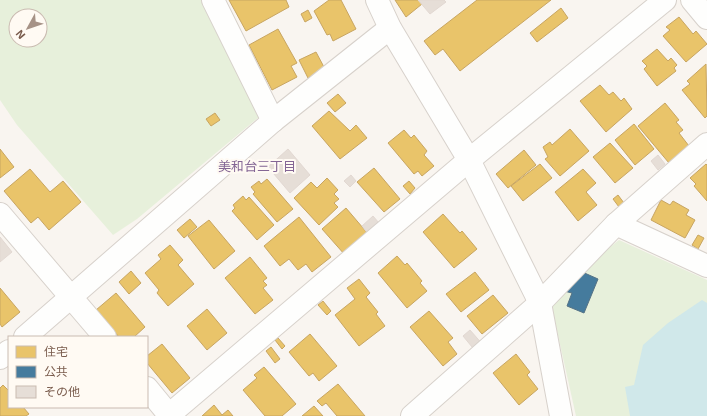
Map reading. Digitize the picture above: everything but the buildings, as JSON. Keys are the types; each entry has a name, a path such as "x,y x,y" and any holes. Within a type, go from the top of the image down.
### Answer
{"street":[{"path":"213,0 273,121"},
{"path":"377,0 390,28 469,160 540,303 561,416"},
{"path":"148,389 170,415 469,160 665,0"},
{"path":"692,0 707,18"},
{"path":"26,336 273,121 390,28"},
{"path":"412,416 540,303 616,224 707,144"},
{"path":"0,214 104,336"},
{"path":"616,224 707,266"},
{"path":"0,358 8,351"}],"green space":[{"path":"0,0 201,0 259,117 137,219 113,235 17,125 0,100"},
{"path":"619,240 707,280 707,416 576,416 551,304 581,270"}],"water":[{"path":"702,300 707,303 707,416 630,416 625,387 634,385 643,345 668,323"}],"district":[{"name":"美和台三丁目","path":"257,166"}]}
